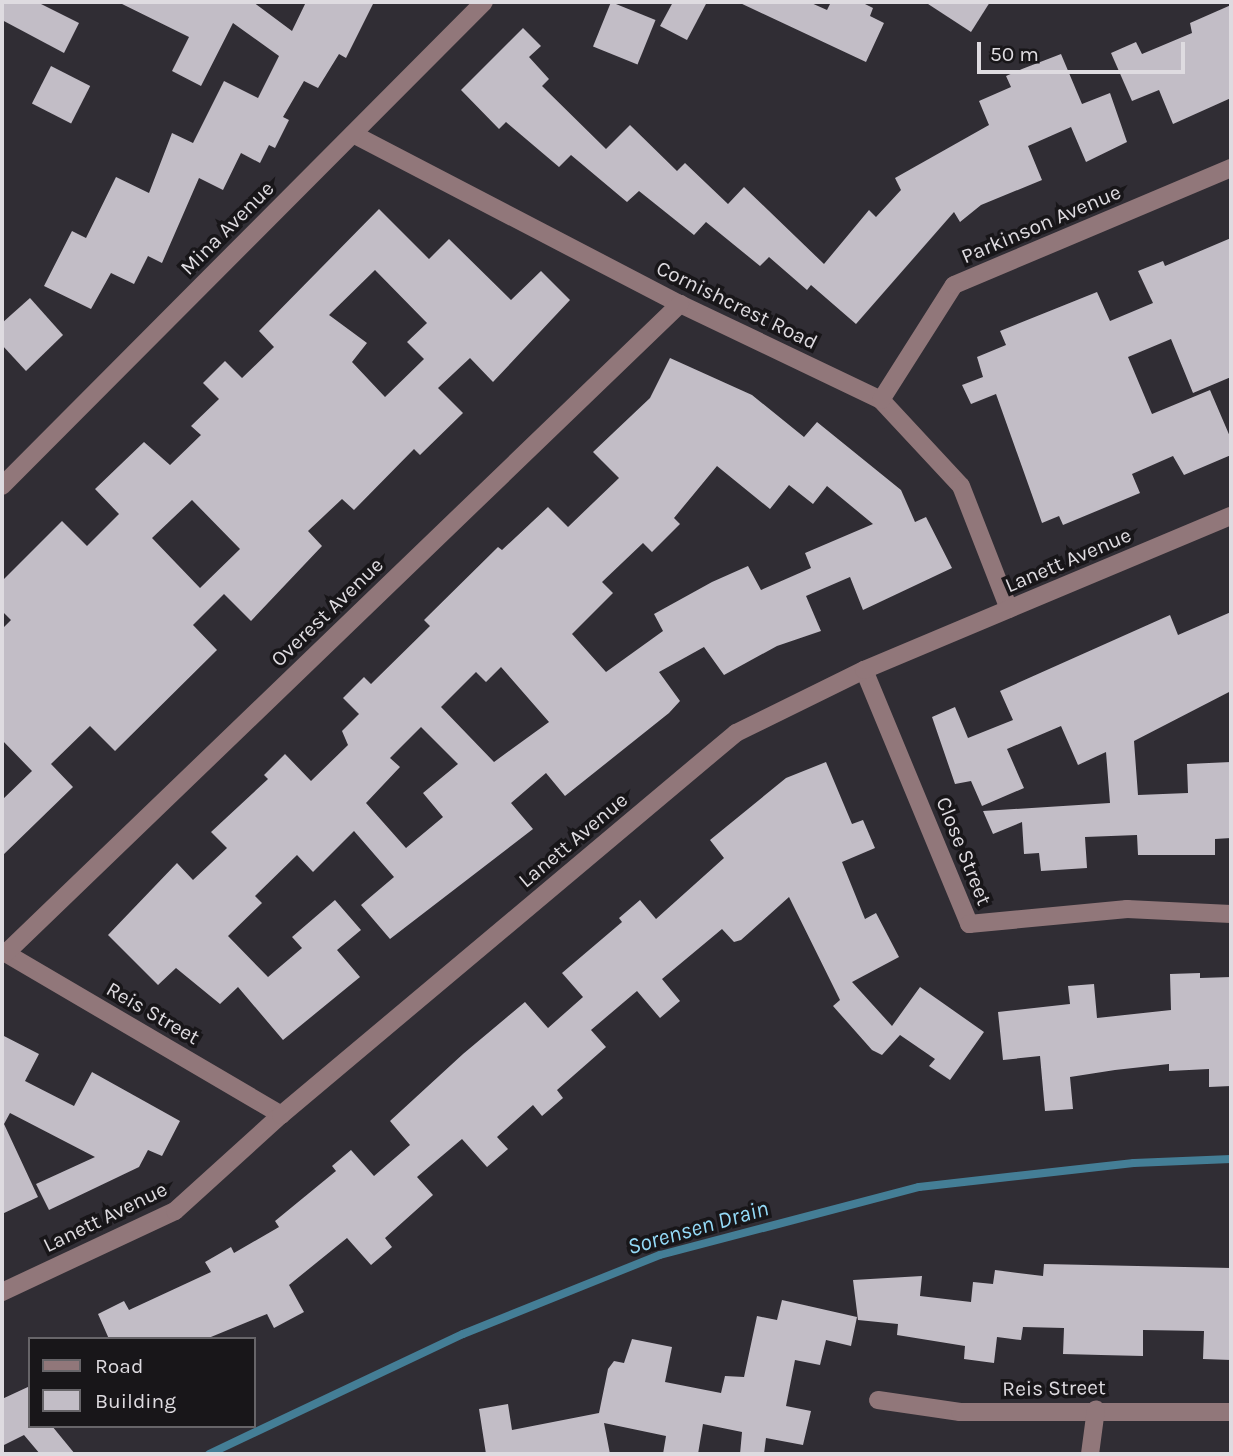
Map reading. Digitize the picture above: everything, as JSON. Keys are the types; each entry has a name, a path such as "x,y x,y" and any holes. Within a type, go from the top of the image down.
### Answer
{"street":[{"name":"Mina Avenue","path":"2,486 484,2"},
{"name":"Cornishcrest Road","path":"353,134 680,304 881,400 961,486 1009,609"},
{"name":"Parkinson Avenue","path":"881,400 954,285 1231,168"},
{"name":"Overest Avenue","path":"4,952 680,304"},
{"name":"Lanett Avenue","path":"2,1292 175,1211 281,1115 736,733 864,670 1231,516"},
{"name":"Close Street","path":"864,670 969,924 1127,909 1231,914"},
{"name":"Reis Street","path":"4,952 281,1115"},
{"name":"Reis Street","path":"877,1400 960,1412 1096,1409 1231,1412"},
{"path":"1090,1454 1096,1409"}],"building":[{"path":"2,2 37,2 79,23 64,53 2,20"},
{"path":"118,2 253,2 292,31 306,2 374,2 346,58 339,54 318,88 304,81 283,117 289,120 275,148 269,145 260,163 241,153 223,190 199,178 162,263 148,256 134,284 111,273 91,309 44,286 72,231 86,238 116,177 149,193 172,133 193,143 224,81 258,98 279,56 233,23 201,86 172,71 189,37"},
{"path":"611,2 656,20 638,64 593,47"},
{"path":"673,2 707,2 687,40 660,26"},
{"path":"738,2 809,2 827,10 831,2 861,2 873,8 870,16 884,23 866,62"},
{"path":"925,2 990,2 971,32"},
{"path":"1231,5 1231,98 1173,124 1159,90 1132,101 1111,53 1136,42 1142,54 1192,33 1190,23"},
{"path":"523,28 541,46 529,57 549,79 542,86 606,149 630,125 677,171 685,163 728,204 744,187 824,264 869,210 876,217 901,190 895,178 989,125 979,101 1011,87 1006,76 1022,69 1061,54 1082,104 1110,93 1127,142 1086,162 1071,127 1028,146 1042,180 981,205 960,222 954,212 856,324 811,285 807,290 769,257 760,266 706,222 694,235 639,191 627,202 571,155 559,167 506,122 499,129 461,90"},
{"path":"51,66 90,86 71,123 32,103"},
{"path":"379,209 429,259 449,239 511,300 541,271 570,300 493,382 470,358 438,388 463,413 420,455 414,449 354,510 342,499 308,531 322,546 251,621 224,594 193,625 217,650 115,751 90,726 51,764 73,787 2,856 2,800 32,771 2,740 2,629 11,620 2,611 2,581 62,521 87,546 119,514 95,489 144,442 170,465 201,435 191,426 219,399 203,383 225,361 242,378 274,347 259,331","holes":["375,270 427,323 407,342 424,359 385,397 352,362 367,343 329,315","192,500 240,549 200,588 152,538"]},
{"path":"1231,238 1231,377 1193,393 1171,339 1128,357 1152,414 1210,390 1231,439 1231,455 1184,475 1173,456 1132,474 1140,493 1063,525 1059,516 1042,523 996,394 971,404 962,385 983,377 977,357 1006,345 1000,331 1097,292 1110,321 1153,303 1138,271 1163,261 1165,266"},
{"path":"30,298 63,335 26,371 2,345 2,323"},
{"path":"670,358 752,395 804,437 817,422 901,490 915,522 926,517 952,568 863,610 850,577 806,596 821,631 777,646 724,675 704,647 659,672 680,701 669,713 565,796 546,773 511,803 533,829 390,939 361,905 394,877 354,831 313,872 297,855 255,896 262,903 228,936 268,977 302,948 292,937 335,900 361,930 337,950 360,977 283,1040 238,987 220,1004 176,968 158,985 108,935 177,863 193,880 227,848 211,832 268,779 264,775 285,754 311,781 348,745 342,731 359,714 343,698 364,677 371,684 430,626 424,620 498,547 502,550 548,507 568,527 619,478 593,452 650,398","holes":["717,466 770,509 789,485 813,504 827,486 873,524 805,553 811,568 761,590 748,566 712,582 654,614 663,631 606,672 572,634 613,593 602,582 643,543 652,552 680,524 674,518","501,667 549,722 494,762 441,707 476,672 486,682","421,727 458,764 423,793 443,817 406,848 366,803 400,767 390,758"]},
{"path":"1231,612 1231,691 1134,741 1138,795 1188,793 1187,764 1231,762 1231,838 1215,839 1215,855 1138,855 1137,835 1085,837 1087,868 1041,871 1039,853 1024,854 1022,822 993,834 983,811 1110,803 1106,752 1078,765 1061,726 1007,749 1024,788 982,806 971,781 955,784 932,717 955,707 968,738 1013,720 1000,691 1170,615 1178,635"},
{"path":"826,762 852,824 863,820 875,848 842,862 865,919 876,913 899,957 852,982 892,1026 920,987 984,1032 950,1080 929,1066 935,1059 900,1035 882,1055 872,1050 833,1006 840,1000 789,897 741,940 734,942 722,929 662,979 680,1001 660,1018 637,991 591,1030 606,1047 557,1090 563,1098 542,1116 533,1105 497,1137 508,1149 487,1167 462,1139 417,1177 433,1195 385,1238 392,1247 371,1265 347,1238 289,1285 304,1312 274,1328 267,1314 211,1337 108,1337 98,1314 124,1301 129,1310 211,1272 205,1262 231,1247 234,1253 279,1227 275,1221 336,1171 332,1166 351,1150 374,1176 410,1145 390,1121 525,1002 548,1028 583,997 562,973 622,922 619,918 640,900 656,919 724,858 710,840 786,778"},
{"path":"1200,973 1200,978 1231,977 1231,1086 1209,1087 1209,1069 1169,1071 1169,1064 1115,1070 1070,1077 1073,1109 1045,1111 1040,1056 1003,1060 998,1012 1070,1004 1068,986 1094,984 1097,1018 1171,1010 1170,974"},
{"path":"2,1035 39,1054 25,1081 74,1106 92,1072 180,1121 162,1156 148,1150 139,1167 49,1210 36,1184 95,1157 10,1113 4,1124 38,1197 2,1214"},
{"path":"1044,1264 1231,1268 1231,1360 1203,1359 1204,1331 1143,1330 1143,1356 1063,1354 1064,1328 1023,1327 1021,1340 997,1337 994,1363 964,1359 965,1346 897,1335 898,1324 858,1320 853,1280 922,1276 920,1296 971,1302 973,1282 993,1284 995,1270 1043,1276"},
{"path":"782,1300 857,1317 851,1346 826,1340 820,1365 795,1360 786,1406 811,1411 803,1445 766,1438 764,1454 740,1454 742,1432 703,1424 698,1454 663,1454 666,1436 604,1423 610,1454 486,1454 479,1409 508,1404 512,1430 599,1413 608,1369 614,1361 624,1363 632,1339 672,1347 665,1382 721,1393 725,1376 744,1377 757,1316 777,1320"},
{"path":"28,1387 28,1428 54,1428 75,1454 40,1454 24,1435 2,1446 2,1399"}],"waterway":[{"name":"Sorensen Drain","path":"209,1454 463,1334 660,1255 919,1187 1134,1163 1231,1159"}]}
